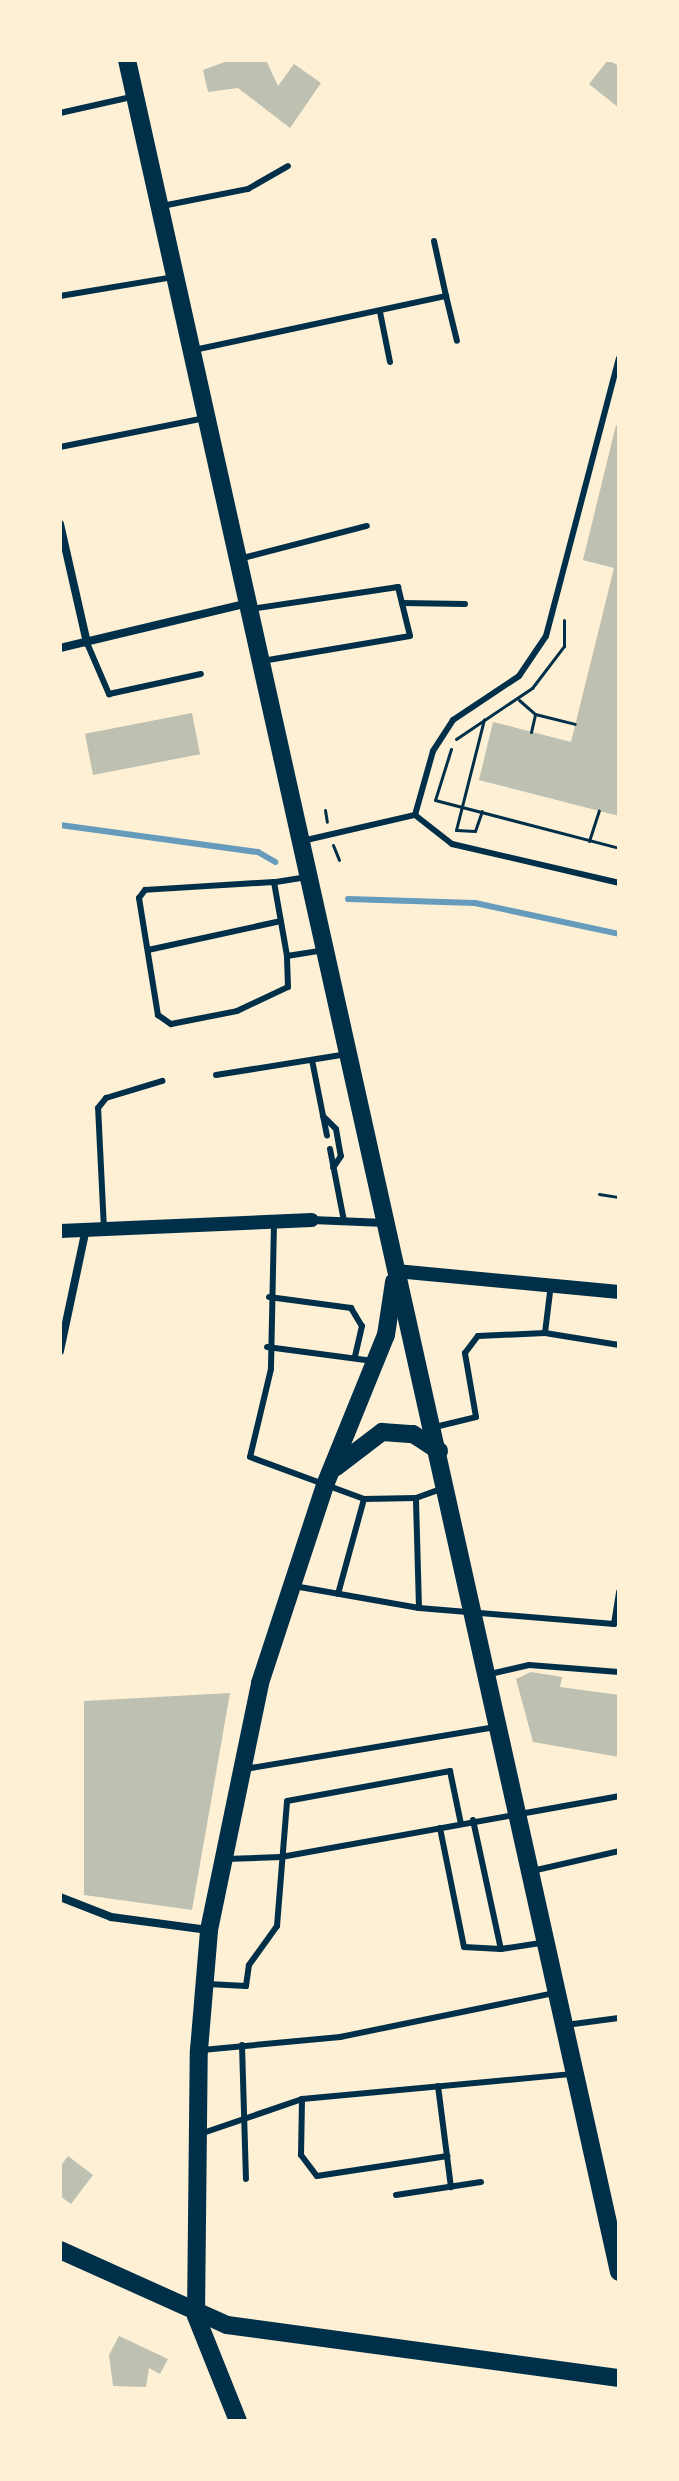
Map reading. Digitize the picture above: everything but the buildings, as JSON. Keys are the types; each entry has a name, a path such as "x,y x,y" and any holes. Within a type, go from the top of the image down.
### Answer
{"main road":[{"path":"127,60 385,1223 477,1609 619,2272"},
{"path":"238,2421 196,2316 199,2050 209,1930 219,1859 238,1769 291,1586 328,1479 377,1362 396,1271"},
{"path":"328,1479 382,1432 413,1434 439,1451"},
{"path":"60,2250 196,2316 619,2378"}],"street":[{"path":"60,524 87,643"},
{"path":"60,648 246,607"},
{"path":"60,1231 312,1220 385,1223"},
{"path":"60,1351 86,1229"},
{"path":"396,1271 552,1283 619,1292"},
{"path":"60,1897 111,1917 209,1930"}],"lane":[{"path":"60,113 135,96"},
{"path":"158,206 248,189 288,166"},
{"path":"434,241 457,341"},
{"path":"60,296 174,277"},
{"path":"190,351 446,296"},
{"path":"380,312 390,362"},
{"path":"415,815 433,751 453,720 519,676 546,636 619,358"},
{"path":"608,392 619,394"},
{"path":"60,447 205,418"},
{"path":"236,560 367,526"},
{"path":"246,607 398,587 410,636 259,662"},
{"path":"402,603 465,604"},
{"path":"87,643 109,694 201,674"},
{"path":"300,841 415,815"},
{"path":"415,815 452,844 619,883"},
{"path":"274,882 287,956 288,987 237,1011 171,1024 158,1015 139,898 145,890 307,877"},
{"path":"148,950 281,921"},
{"path":"287,956 324,950"},
{"path":"216,1075 347,1054"},
{"path":"312,1060 327,1136"},
{"path":"104,1229 98,1108 106,1098 162,1081"},
{"path":"323,1116 336,1129 341,1156 333,1168"},
{"path":"330,1149 344,1221"},
{"path":"274,1221 267,1347 270,1382 250,1457 328,1479 364,1499 416,1498 447,1486"},
{"path":"545,1333 552,1283"},
{"path":"269,1297 351,1308 362,1326 355,1356"},
{"path":"433,1427 476,1417 465,1353 478,1336 545,1333 619,1345"},
{"path":"267,1347 355,1356 377,1362"},
{"path":"416,1498 419,1608"},
{"path":"338,1594 364,1499"},
{"path":"291,1586 419,1608 477,1609 614,1624 619,1591"},
{"path":"490,1674 529,1665 619,1672"},
{"path":"238,1769 502,1725"},
{"path":"205,1984 246,1986 249,1965 277,1926 287,1801 450,1771 461,1824"},
{"path":"219,1859 281,1857 461,1824 519,1809 619,1796"},
{"path":"473,1820 501,1949"},
{"path":"440,1828 464,1947 501,1949 547,1942"},
{"path":"532,1871 619,1851"},
{"path":"199,2050 413,2025 558,1992"},
{"path":"566,2025 619,2018"},
{"path":"242,2045 246,2179"},
{"path":"197,2135 244,2125 302,2099 575,2074"},
{"path":"438,2086 451,2187"},
{"path":"302,2099 301,2155 317,2176 447,2156"},
{"path":"396,2195 481,2182"}],"path":[{"path":"433,814 456,739 519,700 564,646 563,613"},
{"path":"519,700 535,714 575,724"},
{"path":"531,732 535,714"},
{"path":"456,830 484,719"},
{"path":"435,800 619,848"},
{"path":"441,826 475,831 482,811"},
{"path":"589,841 599,811"},
{"path":"599,1194 619,1197"}],"waterway":[{"path":"60,825 258,852 275,862"},
{"path":"348,899 475,903 619,934"}]}
